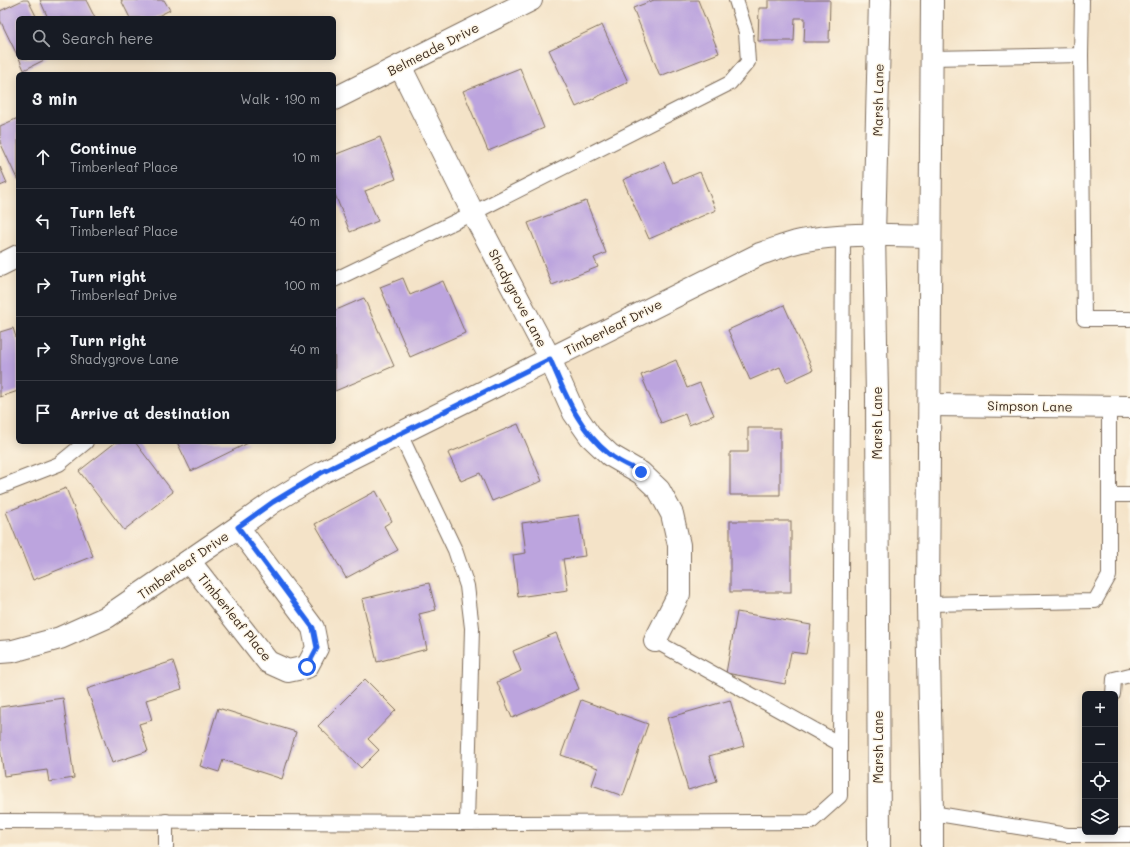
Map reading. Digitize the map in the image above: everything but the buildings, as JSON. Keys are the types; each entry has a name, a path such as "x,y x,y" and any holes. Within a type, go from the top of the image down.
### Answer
{"street":[{"name":"Belmeade Drive","path":"336,97 531,0"},
{"name":"Marsh Lane","path":"879,847 877,396 874,234 880,0"},
{"path":"932,0 928,604 932,847"},
{"name":"Shadygrove Lane","path":"400,66 473,213 550,359 574,413 590,436 610,455 641,472 659,490 672,514 679,545 679,594 655,641"},
{"name":"Timberleaf Drive","path":"0,652 13,651 60,638 107,617 273,502 321,473 760,254 801,241 843,235 874,234 930,236"},
{"path":"0,265 16,257"},
{"name":"Simpson Lane","path":"930,405 1120,407"},
{"name":"Timberleaf Place","path":"189,561 268,662 288,671 307,667 317,648 313,628 238,527"}],"lane":[{"path":"336,279 473,213 730,83 748,62 746,32 736,0"},
{"path":"1082,0 1081,55 1084,319 1130,319"},
{"path":"932,58 1081,55"},
{"path":"0,821 467,823 811,822 840,796 843,235"},
{"path":"928,604 1095,601 1109,576 1110,495 1120,407"},
{"path":"400,434 455,550 467,586 472,628 467,823"},
{"path":"0,487 59,464 84,444"},
{"path":"1110,495 1130,495"},
{"path":"655,641 840,744"},
{"path":"1113,691 1114,680 1130,675"},
{"path":"932,813 1067,835 1104,838 1130,835"},
{"path":"166,821 166,847"}],"route":[{"path":"307,667 317,648 313,628 238,527 273,502 321,473 550,359 574,413 590,436 610,455 641,472"}]}
